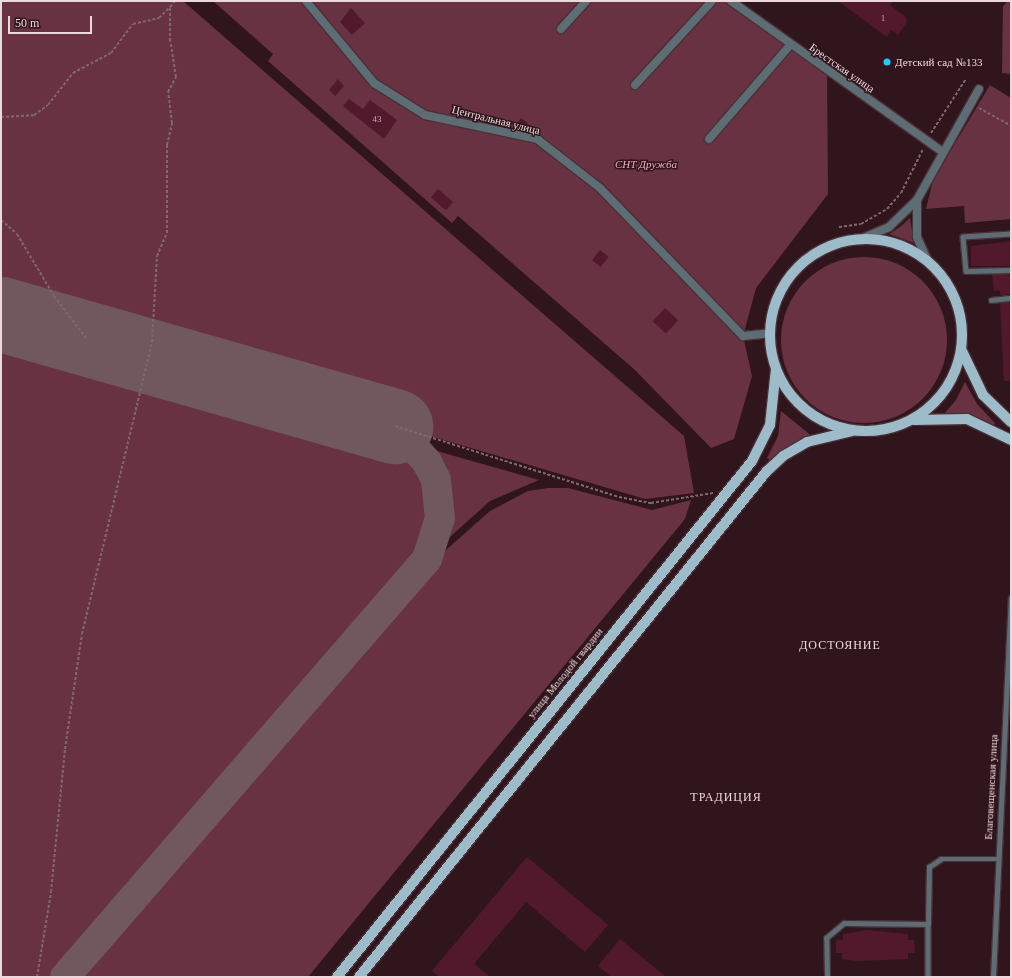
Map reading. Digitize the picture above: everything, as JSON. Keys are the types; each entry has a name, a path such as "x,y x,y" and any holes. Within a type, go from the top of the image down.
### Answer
{"main road":[{"path":"861,239 897,244 928,262 945,280 956,301 961,325 961,349 946,388 930,406 911,420 882,430 852,430 829,424 808,412 791,395 776,369 770,334 777,298 797,268 826,247 861,239"},
{"path":"961,349 983,395 1011,422"},
{"name":"улица Молодой гвардии","path":"337,977 752,461 770,425 776,369"},
{"path":"911,420 967,419 1011,440"},
{"path":"359,977 766,472 783,456 807,442 852,430"}],"street":[{"name":"Центральная улица","path":"306,1 374,83 425,115 537,139 600,188 743,336 770,334"},
{"path":"561,29 586,1"},
{"path":"635,85 712,1"},
{"name":"Брестская улица","path":"731,1 790,45 941,151"},
{"path":"709,139 790,45"},
{"path":"861,239 889,227 917,200 941,151 979,89"},
{"path":"917,200 917,237 928,262"}],"lane":[{"path":"1011,234 963,237 966,271 1011,270"},
{"path":"992,300 1011,298"},
{"name":"Благовещенская улица","path":"993,977 996,859 1011,598"},
{"path":"928,977 929,867 941,859 996,859"},
{"path":"827,977 826,938 844,923 928,924"}],"path":[{"path":"1,117 34,115 48,105 73,73 111,53 132,24 159,18 175,1"},
{"path":"37,977 51,892 65,749 82,634 142,394 152,342 157,256 167,233 167,145 172,123 168,92 176,77 170,41 170,7"},
{"path":"839,227 861,224 887,209 901,193 927,141 966,79"},
{"path":"970,103 1011,126"},
{"path":"1,220 17,234 54,296 86,338"},
{"path":"395,426 638,501 651,503 715,493"}],"green space":[{"path":"1,1 183,1 684,436 694,493 645,499 1,310"},
{"name":"СНТ Дружба","path":"213,1 737,1 827,72 828,194 756,288 743,336 752,376 734,439 711,448 635,370 458,216 452,223 268,61 273,54"},
{"path":"1008,1 1011,1 1011,74 1002,73 1003,6"},
{"path":"990,85 1011,98 1011,219 965,223 964,206 926,209 933,180"},
{"path":"910,218 914,243 889,234 900,227"},
{"path":"856,257 872,257 888,260 903,266 923,281 938,301 941,308 946,324 946,356 941,372 938,379 923,399 903,414 888,420 872,423 856,423 840,420 825,414 805,399 800,393 790,379 784,364 781,348 781,332 784,316 790,301 805,281 811,276 825,266 840,260"},
{"path":"1,326 397,441 415,452 427,469 436,506 429,542 419,555 52,977 1,977"},
{"path":"965,382 977,404 995,423 993,427 943,415 956,400"},
{"path":"781,411 813,437 771,461 767,458 778,436"},
{"path":"426,448 539,480 490,501 441,545 447,520 447,495 441,471"},
{"path":"548,488 568,488 652,510 691,500 685,519 308,977 85,977 429,565 490,511 528,491"}],"building":[{"path":"838,1 893,1 890,5 906,17 907,22 898,35 891,30 887,37"},
{"path":"351,8 365,23 352,35 340,22"},
{"path":"338,79 344,86 335,96 329,90"},
{"path":"349,99 363,109 370,100 397,120 384,139 343,106"},
{"path":"521,118 528,123 524,131 515,127"},
{"path":"438,189 453,202 446,210 431,197"},
{"path":"1011,241 1011,266 971,266 971,246"},
{"path":"600,250 609,257 601,267 592,260"},
{"path":"992,274 1011,274 1011,294 1000,295 1000,290 994,291"},
{"path":"1011,302 1011,381 1004,381 1000,303"},
{"path":"665,308 678,320 666,333 653,321"},
{"path":"527,857 608,925 585,952 526,902 474,964 490,977 440,977 432,971"},
{"path":"867,930 908,934 908,940 914,940 915,953 908,953 908,959 857,961 842,959 842,953 836,953 836,940 843,940 843,934"},
{"path":"620,939 666,977 611,977 598,966"}],"taxiway":[{"path":"65,977 427,559 440,518 436,480 427,462 395,426"}],"runway":[{"path":"1,314 395,426"}],"place":[{"name":"Детский сад №133","path":"887,62"}],"district":[{"name":"ДОСТОЯНИЕ","path":"840,646"},
{"name":"ТРАДИЦИЯ","path":"726,798"}]}
